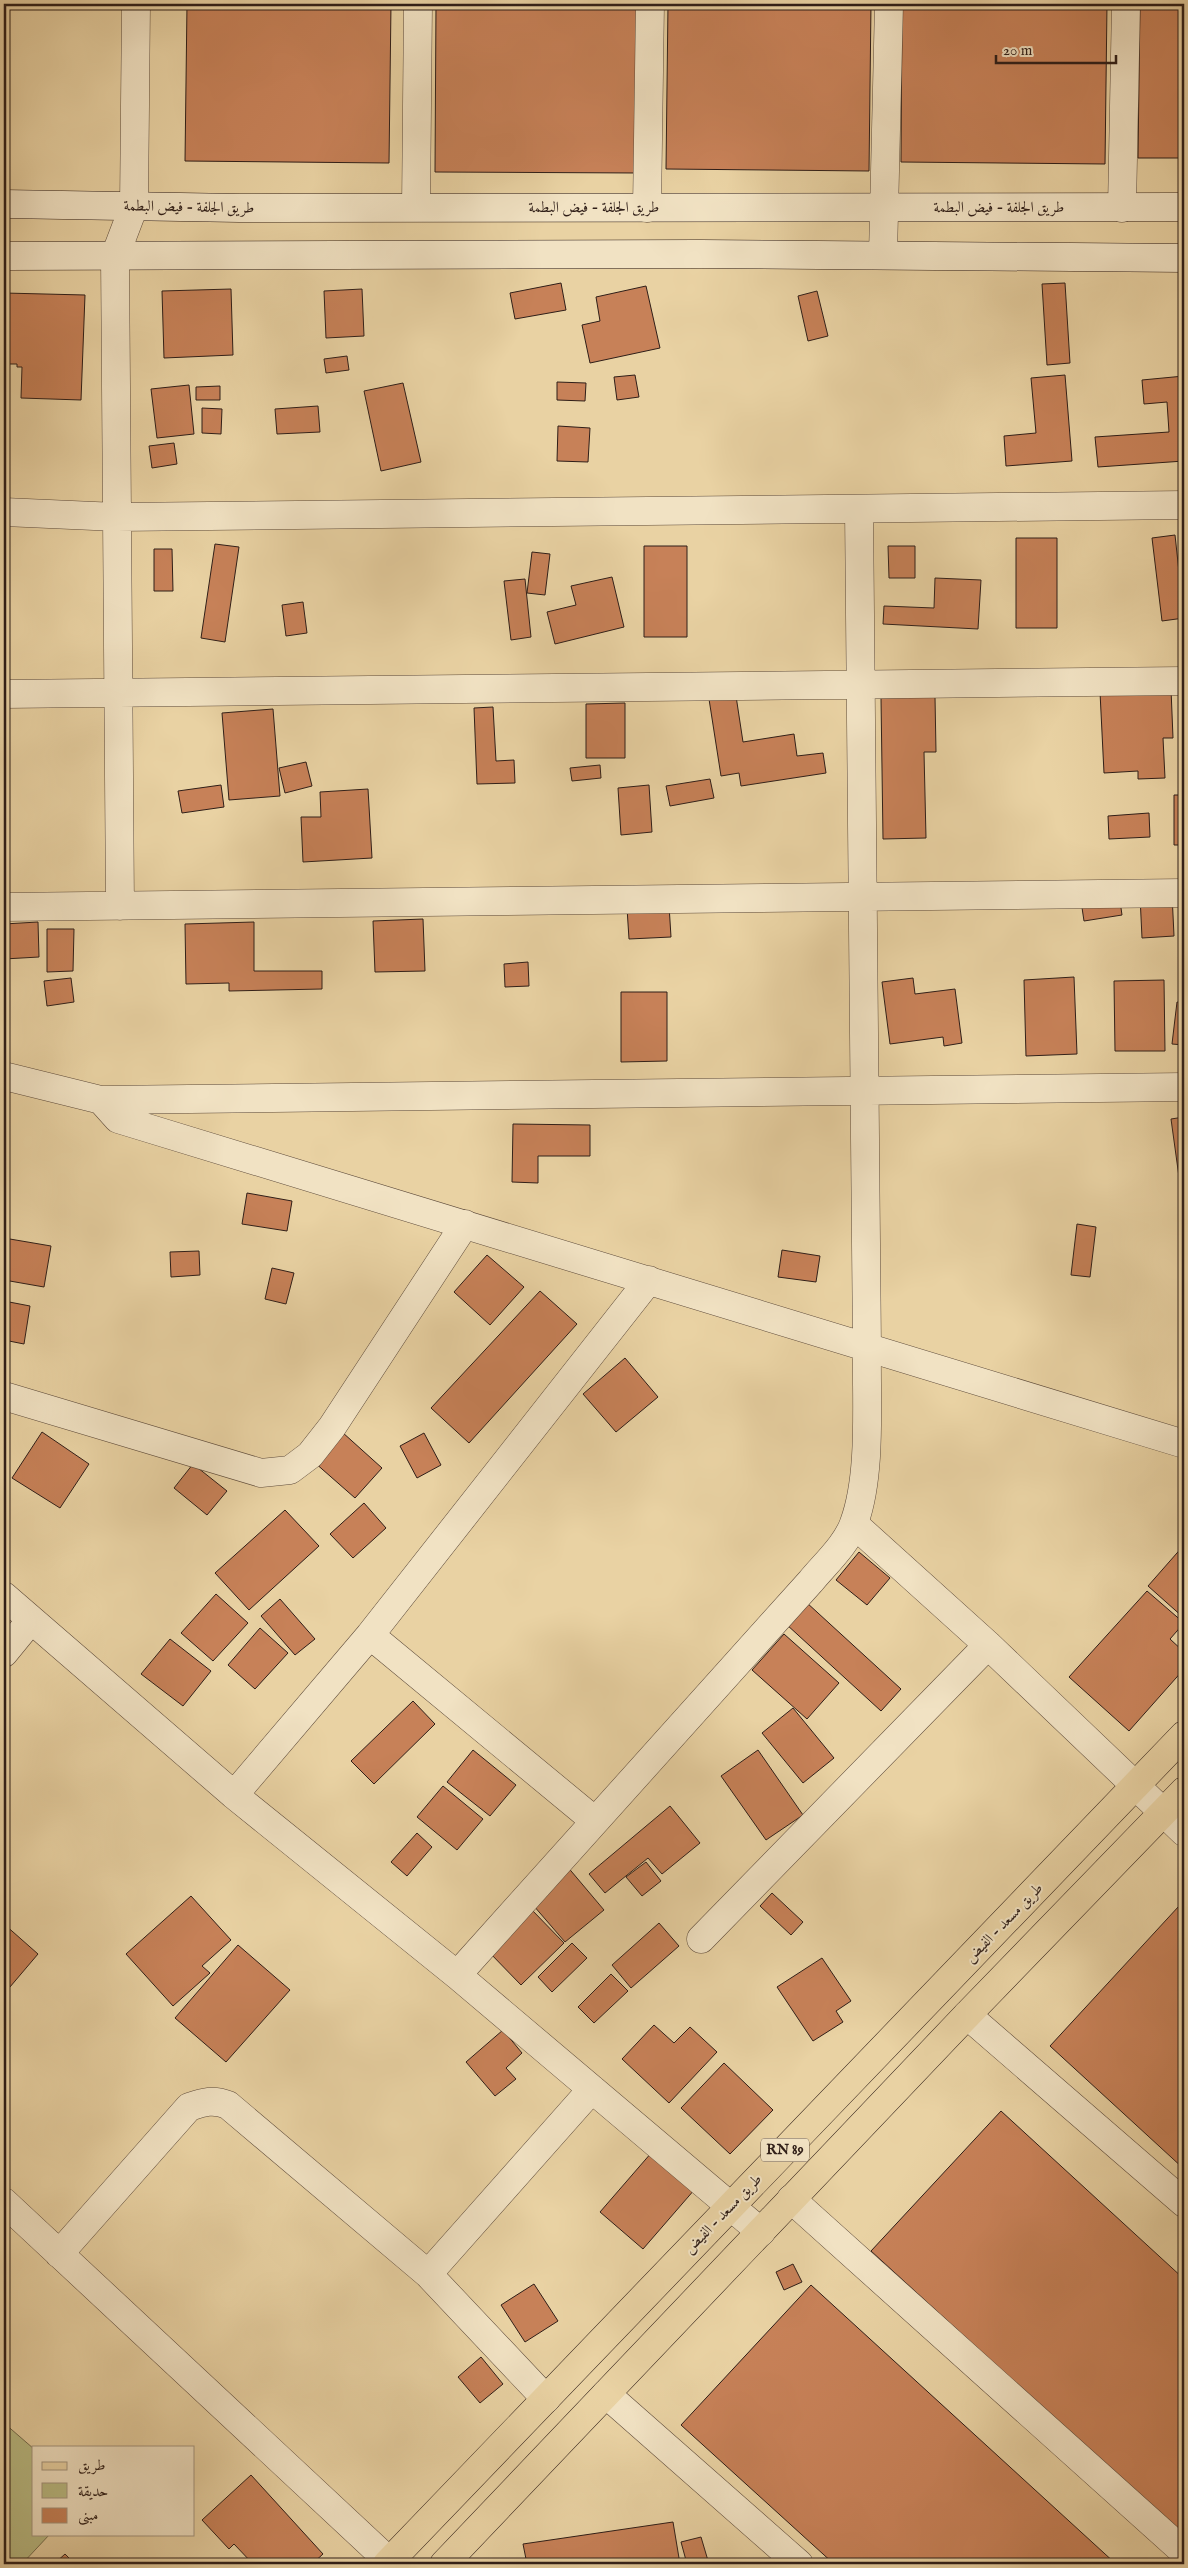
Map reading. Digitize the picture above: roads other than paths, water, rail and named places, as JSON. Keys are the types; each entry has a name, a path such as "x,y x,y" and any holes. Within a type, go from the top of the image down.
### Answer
{"main road":[{"name":"طريق مسعد - الفيض","path":"389,2563 1184,1735"},
{"name":"RN 89","path":"444,2564 967,2014 1164,1814 1184,1791"}],"street":[{"path":"120,906 115,256 134,206 136,4"},
{"path":"416,207 418,4"},
{"path":"647,208 650,4"},
{"path":"883,255 886,207 889,4"},
{"path":"1122,208 1126,4"},
{"name":"طريق الجلفة - فيض البطمة","path":"4,204 647,208 1184,208"},
{"path":"4,256 883,255 1184,258"},
{"path":"4,512 117,517 1184,505"},
{"path":"457,1975 811,1580 838,1548 854,1524 865,1471 866,1348 858,509"},
{"path":"4,694 1184,681"},
{"path":"4,907 1184,893"},
{"path":"4,1076 101,1100 1184,1087"},
{"path":"101,1100 118,1119 1184,1444"},
{"path":"4,1396 261,1473 290,1470 310,1455 332,1427 465,1224"},
{"path":"234,1795 370,1635 649,1280"},
{"path":"854,1524 988,1645 1184,1832"},
{"path":"4,1596 234,1795 457,1975 761,2232"},
{"path":"4,1652 31,1620"},
{"path":"370,1635 595,1821"},
{"path":"701,1939 988,1645"},
{"path":"967,2014 1184,2203"},
{"path":"428,2274 592,2089"},
{"path":"59,2254 189,2107 207,2101 217,2101 228,2105 428,2274 546,2398"},
{"path":"791,2199 1184,2552"},
{"path":"4,2202 389,2563"},
{"path":"606,2394 799,2564"}]}
